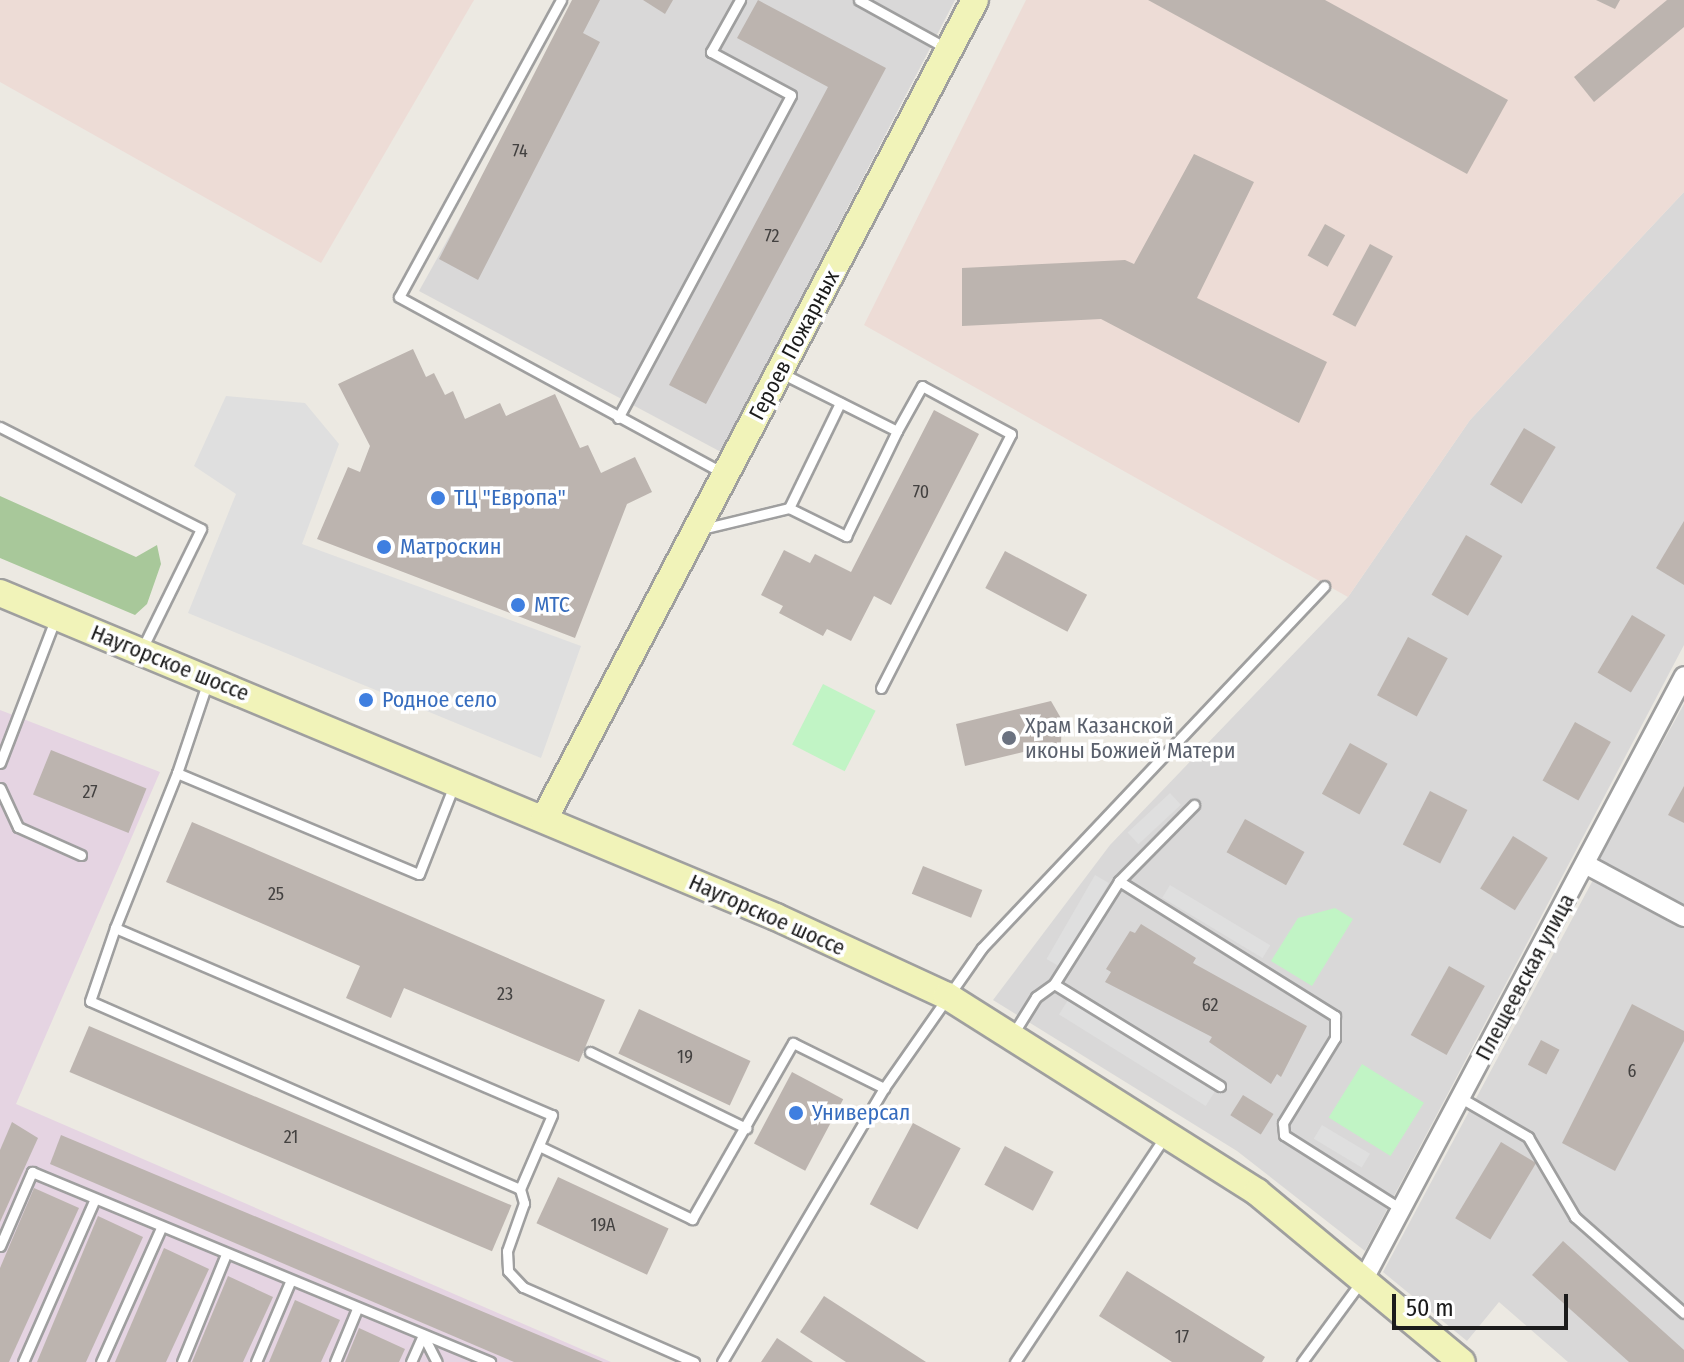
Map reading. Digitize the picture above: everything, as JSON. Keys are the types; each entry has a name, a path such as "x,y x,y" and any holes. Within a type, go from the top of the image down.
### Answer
{"main road":[{"name":"Героев Пожарных","path":"544,819 609,687 780,373 975,0"},
{"name":"Наугорское шоссе","path":"0,593 544,819 947,996 1013,1034 1257,1192 1365,1277 1462,1362"}],"street":[{"name":"Плещеевская улица","path":"1365,1277 1684,676"},
{"path":"1585,864 1684,917"}],"lane":[{"path":"561,0 399,297 726,474"},
{"path":"618,418 791,95 711,52 740,0"},
{"path":"859,0 949,49"},
{"path":"780,373 897,431"},
{"path":"695,531 789,508 846,536 922,386 1011,434 881,688"},
{"path":"789,508 840,403"},
{"path":"0,427 201,529 141,651"},
{"path":"722,1362 884,1088 982,948 1324,586"},
{"path":"0,763 56,617"},
{"path":"209,679 177,773 115,928 90,1001 520,1189"},
{"path":"177,773 419,874 455,782"},
{"path":"0,788 18,827 81,855"},
{"path":"1013,1034 1036,997 1054,984 1119,881 1194,805"},
{"path":"1119,881 1335,1016 1335,1038 1283,1123 1284,1135 1401,1209"},
{"path":"115,928 552,1115 520,1189 524,1203 507,1251 508,1271 523,1287 694,1362"},
{"path":"1054,984 1220,1086"},
{"path":"539,1146 692,1219 793,1043 884,1088"},
{"path":"590,1052 746,1128"},
{"path":"1461,1098 1528,1137 1575,1217 1684,1313"},
{"path":"1015,1362 1168,1132"},
{"path":"0,1246 32,1172 290,1282 490,1362"},
{"path":"23,1362 95,1199"},
{"path":"101,1362 161,1228"},
{"path":"182,1362 226,1254"},
{"path":"1302,1362 1365,1277"},
{"path":"256,1362 290,1282"},
{"path":"335,1362 357,1309"},
{"path":"411,1362 423,1335"},
{"path":"423,1335 437,1362"}],"shaded area":[{"path":"0,0 474,0 321,263 0,82"},
{"path":"581,0 955,0 721,452 419,291"},
{"path":"1026,0 1684,0 1684,192 1470,420 1348,597 864,325"},
{"path":"1684,192 1684,645 1365,1251 1237,1151 993,1000 1110,845 1348,597 1470,420"},
{"path":"226,396 305,403 339,444 302,544 581,646 541,758 188,613 236,494 194,466"},
{"path":"1684,704 1684,907 1597,861"},
{"path":"0,710 160,772 16,1104 611,1362 0,1362"},
{"path":"1170,793 1181,805 1138,844 1128,833"},
{"path":"1095,875 1109,883 1060,967 1046,959"},
{"path":"1593,880 1684,928 1684,1362 1568,1362 1499,1302 1467,1341 1383,1272"},
{"path":"1170,885 1270,945 1263,958 1162,898"},
{"path":"1068,1000 1215,1092 1206,1106 1059,1014"},
{"path":"1322,1125 1370,1154 1362,1168 1314,1139"}],"green space":[{"path":"0,496 136,557 157,545 161,564 147,604 135,615 0,558"},
{"path":"823,684 876,711 845,771 792,745"},
{"path":"1335,908 1353,919 1312,986 1271,961 1298,918"},
{"path":"1362,1064 1424,1103 1391,1156 1329,1117"}],"building":[{"path":"572,0 600,0 583,33 600,42 478,280 439,259"},
{"path":"643,0 673,0 665,14"},
{"path":"758,0 886,68 706,404 669,385 828,87 737,38"},
{"path":"1148,0 1325,0 1508,100 1467,174"},
{"path":"1596,0 1620,0 1615,9"},
{"path":"1667,0 1684,0 1684,27 1594,102 1574,77"},
{"path":"1194,154 1254,182 1197,298 1327,362 1299,423 1101,319 962,326 962,268 1125,260 1134,264"},
{"path":"1325,224 1345,235 1328,267 1308,255"},
{"path":"1370,244 1393,256 1355,327 1332,315"},
{"name":"ТЦ \"Европа\"","path":"413,349 426,377 434,373 445,395 453,391 465,419 500,403 506,416 555,394 580,448 588,445 601,473 635,457 652,492 627,504 575,638 317,539 348,467 360,472 370,446 338,384"},
{"path":"934,410 979,434 891,605 874,596 851,641 827,629 823,636 779,613 783,606 761,595 784,550 810,563 815,554 851,572"},
{"path":"1524,428 1556,447 1522,504 1490,485"},
{"path":"1684,521 1684,585 1656,568"},
{"path":"1466,535 1502,556 1468,616 1432,595"},
{"path":"1005,551 1087,595 1067,632 985,588"},
{"path":"1632,615 1665,635 1631,693 1597,672"},
{"path":"1408,637 1448,658 1417,716 1377,695"},
{"name":"Храм Казанской иконы Божией Матери","path":"1051,701 1062,720 1061,743 965,766 956,724"},
{"path":"1575,722 1611,742 1578,800 1543,781"},
{"path":"1350,743 1388,764 1359,815 1322,794"},
{"path":"51,750 146,789 129,833 33,795"},
{"path":"1684,786 1684,823 1668,815"},
{"path":"1430,791 1467,810 1440,864 1403,844"},
{"path":"1245,819 1304,852 1286,885 1227,852"},
{"path":"192,822 605,1000 579,1062 404,988 391,1018 346,998 360,966 166,882"},
{"path":"1513,836 1548,858 1515,910 1480,889"},
{"path":"923,866 982,890 971,918 912,894"},
{"path":"1141,924 1196,958 1193,963 1307,1026 1281,1077 1277,1074 1271,1084 1209,1042 1212,1037 1105,982 1111,972 1106,969 1130,931 1135,933"},
{"path":"1449,966 1485,986 1447,1055 1411,1035"},
{"path":"1632,1004 1684,1031 1684,1041 1615,1171 1562,1143"},
{"path":"639,1009 750,1061 730,1105 618,1053"},
{"path":"89,1026 512,1205 492,1251 69,1072"},
{"path":"1541,1040 1560,1050 1546,1075 1528,1065"},
{"path":"792,1072 843,1099 805,1171 754,1144"},
{"path":"1243,1095 1274,1114 1261,1134 1230,1115"},
{"path":"12,1122 38,1138 0,1222 0,1150"},
{"path":"913,1123 961,1148 917,1230 870,1204"},
{"path":"61,1135 603,1362 514,1362 50,1164"},
{"path":"1501,1142 1536,1163 1490,1239 1455,1218"},
{"path":"1005,1146 1054,1172 1033,1211 984,1185"},
{"path":"558,1177 669,1229 647,1275 536,1223"},
{"path":"34,1188 79,1208 9,1362 0,1362 0,1268"},
{"path":"98,1216 143,1237 86,1362 37,1362"},
{"path":"1563,1241 1684,1350 1684,1362 1629,1362 1532,1275"},
{"path":"164,1248 209,1269 166,1362 115,1362"},
{"path":"1127,1271 1265,1357 1262,1362 1172,1362 1099,1316"},
{"path":"228,1276 273,1297 243,1362 192,1362"},
{"path":"824,1296 926,1362 846,1362 800,1332"},
{"path":"295,1300 340,1320 321,1362 269,1362"},
{"path":"359,1328 405,1349 399,1362 345,1362"},
{"path":"777,1338 813,1362 761,1362"}],"place":[{"name":"ТЦ \"Европа\"","path":"438,498"},
{"name":"Матроскин","path":"384,547"},
{"name":"МТС","path":"518,605"},
{"name":"Родное село","path":"366,700"},
{"name":"Храм Казанской иконы Божией Матери","path":"1009,738"},
{"name":"Универсал","path":"796,1113"}]}
